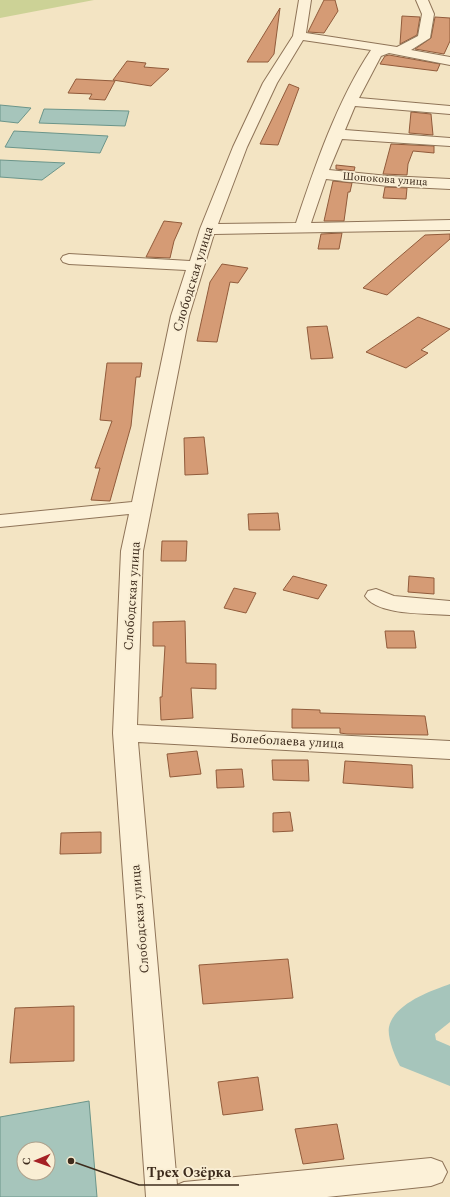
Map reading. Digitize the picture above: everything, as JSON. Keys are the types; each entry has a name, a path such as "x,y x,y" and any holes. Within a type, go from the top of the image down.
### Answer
{"street":[{"name":"Слободская улица","path":"162,1197 125,733 132,551 180,316 208,229 240,147 270,83 299,36 306,0"},
{"name":"Шопокова улица","path":"302,227 320,174 350,101 376,53 394,50 424,38 429,22 426,5 422,0"},
{"path":"299,36 394,50 450,61"},
{"path":"350,101 450,110"},
{"path":"336,134 450,142"},
{"name":"Шопокова улица","path":"320,174 388,181 450,184"},
{"path":"208,229 450,225"},
{"path":"69,259 196,266"},
{"path":"0,521 141,507"},
{"path":"376,596 389,603 450,608"},
{"name":"Болеболаева улица","path":"125,733 450,750"},
{"path":"184,1197 431,1172"}],"green space":[{"path":"0,0 94,0 0,18"}],"water":[{"path":"0,105 31,108 18,123 0,121"},
{"path":"44,109 129,111 125,126 39,123"},
{"path":"14,131 108,136 100,153 5,147"},
{"path":"0,160 65,163 42,180 0,177"},
{"path":"89,1101 97,1197 0,1197 0,1117"}],"building":[{"path":"324,0 335,0 338,11 324,33 308,32"},
{"path":"280,8 274,54 268,62 247,62"},
{"path":"402,16 420,17 417,35 400,44"},
{"path":"435,17 450,18 450,41 444,54 415,49 431,38"},
{"path":"389,55 440,64 437,71 380,64 385,56"},
{"path":"127,61 146,63 144,67 169,69 151,86 113,80"},
{"path":"76,79 115,81 105,100 89,99 92,94 68,93"},
{"path":"289,84 299,88 278,145 260,144"},
{"path":"411,112 431,114 433,135 409,133"},
{"path":"391,144 434,146 434,153 413,151 408,164 407,175 383,174"},
{"path":"336,165 355,167 354,171 336,169"},
{"path":"333,181 352,183 350,192 348,192 344,221 324,221"},
{"path":"385,187 407,188 406,199 383,198"},
{"path":"164,221 182,223 174,241 170,258 146,257"},
{"path":"342,233 339,249 318,249 321,234"},
{"path":"450,234 450,239 387,295 363,288 425,235"},
{"path":"222,264 248,268 238,283 230,282 217,342 197,341 210,282"},
{"path":"418,317 450,329 421,350 428,353 406,368 366,352"},
{"path":"327,326 333,358 311,359 307,327"},
{"path":"107,363 142,363 140,377 136,377 131,426 110,501 91,500 100,468 95,468 112,421 100,420"},
{"path":"204,437 208,474 185,475 184,438"},
{"path":"278,513 280,530 249,530 248,514"},
{"path":"162,541 187,541 186,561 161,561"},
{"path":"293,576 327,585 318,599 283,590"},
{"path":"409,576 434,578 434,594 408,592"},
{"path":"234,588 256,593 246,613 224,608"},
{"path":"185,621 186,663 216,664 216,689 191,688 193,718 161,720 160,697 162,697 165,646 153,646 153,622"},
{"path":"385,631 414,631 416,648 387,648"},
{"path":"292,709 320,710 320,713 425,716 428,735 347,734 340,733 340,728 292,728"},
{"path":"197,751 201,774 170,777 167,754"},
{"path":"272,760 308,760 309,781 273,780"},
{"path":"345,761 412,765 413,788 343,783"},
{"path":"242,769 244,787 217,788 216,770"},
{"path":"290,812 293,831 273,832 273,813"},
{"path":"101,832 101,853 60,854 61,833"},
{"path":"288,959 293,998 203,1004 199,965"},
{"path":"74,1006 74,1061 10,1063 15,1008"},
{"path":"258,1077 263,1110 223,1115 218,1082"},
{"path":"337,1124 344,1159 303,1164 295,1129"}],"waterway":[{"path":"450,1002 432,1010 411,1028 416,1052 450,1066"}],"place":[{"name":"Трех Озёрка","path":"71,1161"}]}
